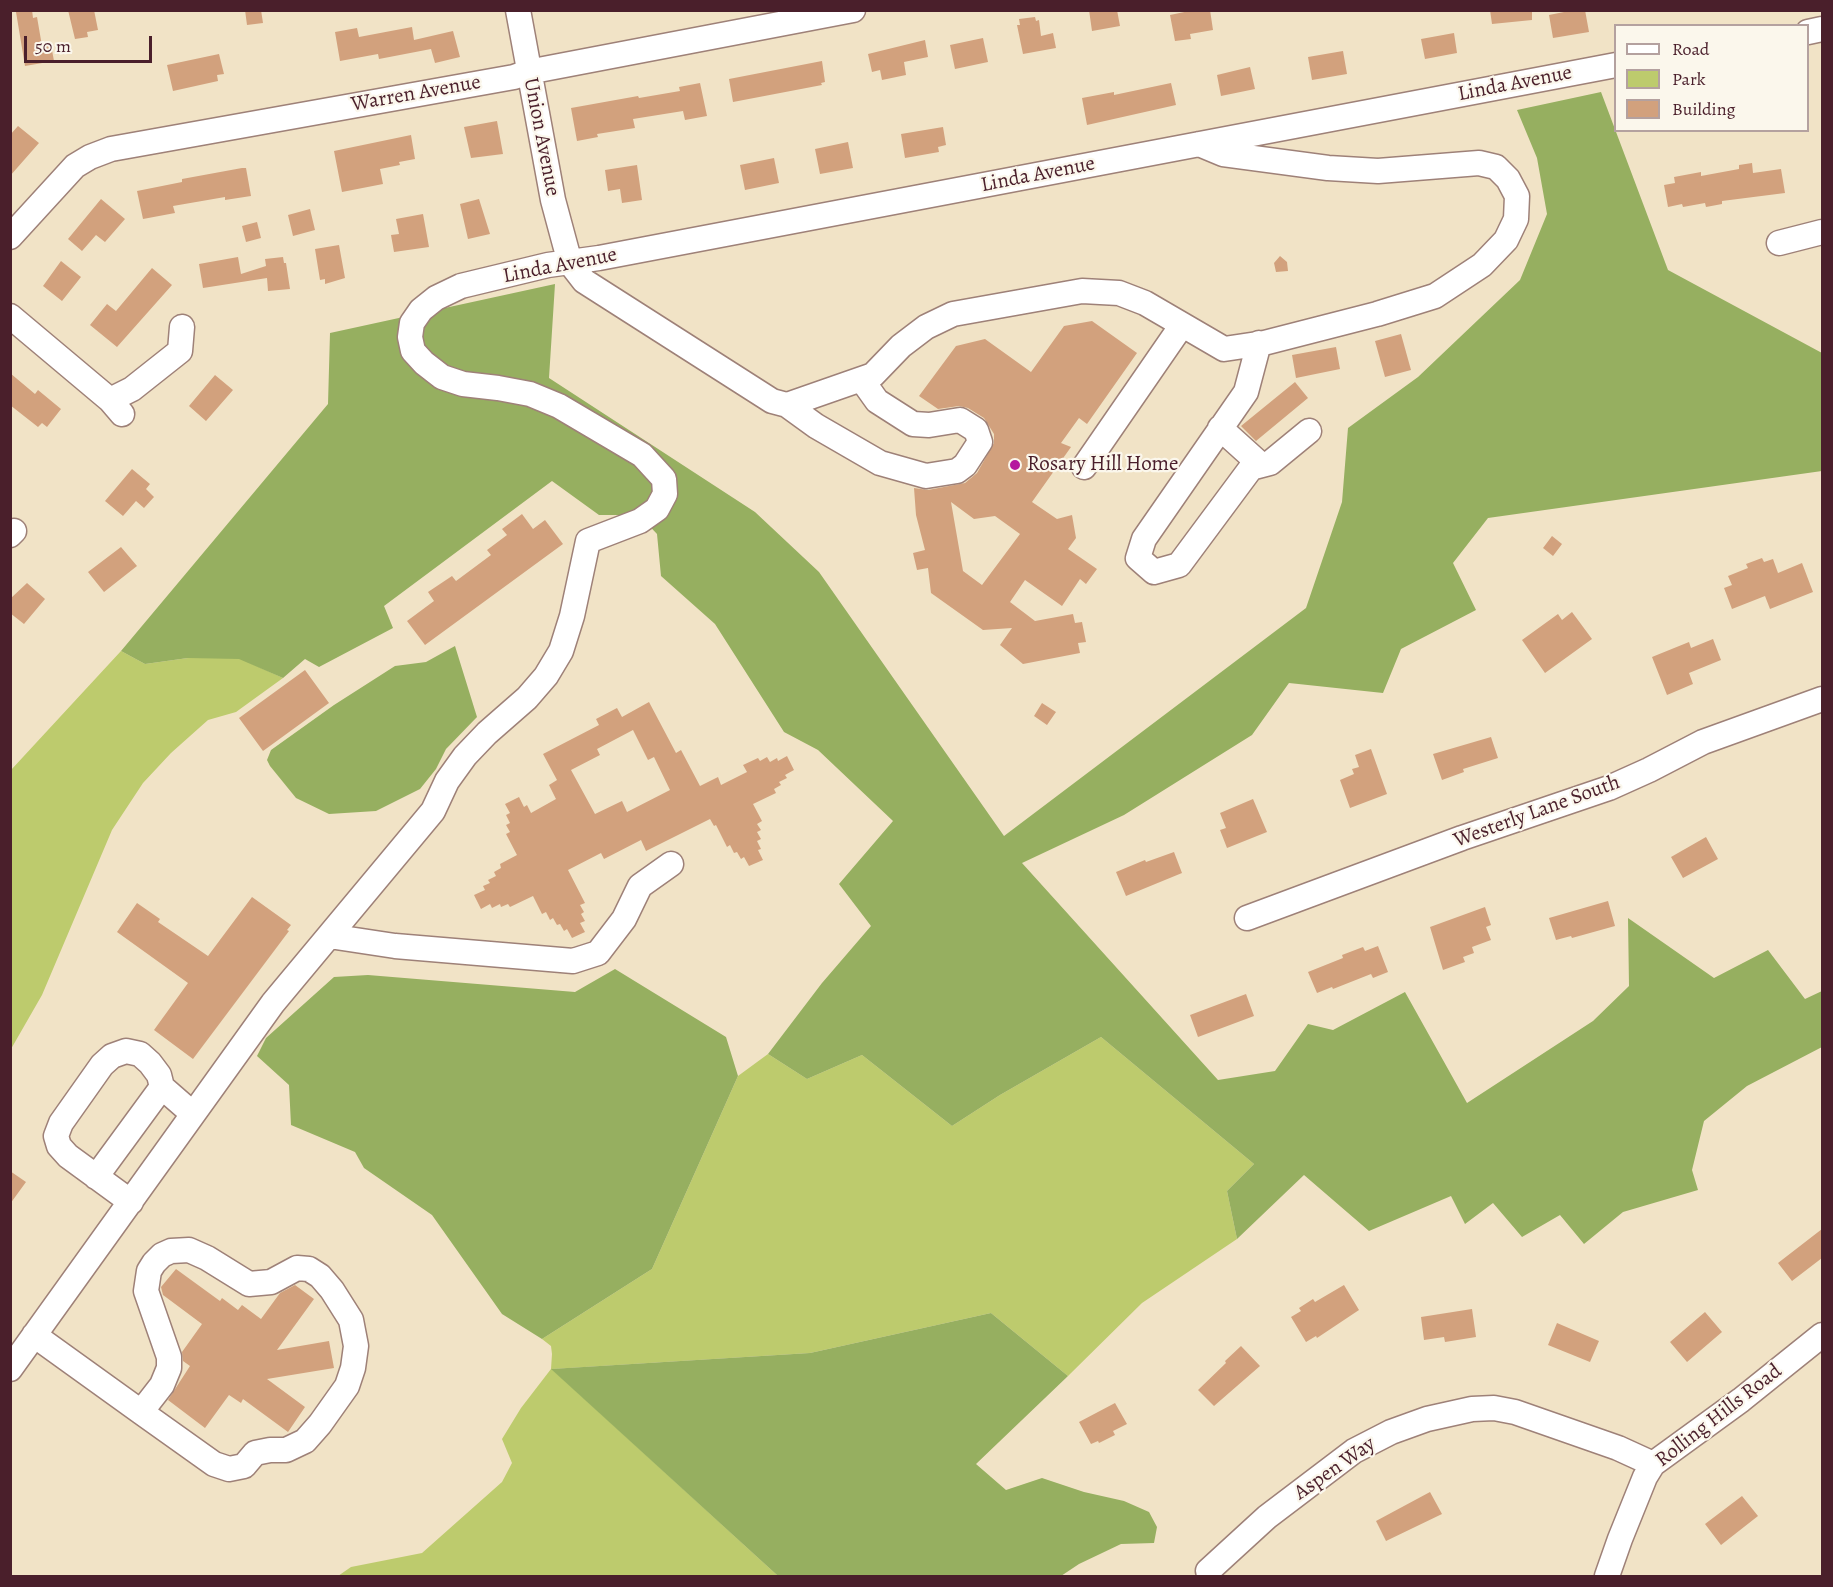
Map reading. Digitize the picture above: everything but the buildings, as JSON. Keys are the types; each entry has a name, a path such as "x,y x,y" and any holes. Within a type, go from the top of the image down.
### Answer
{"street":[{"name":"Union Avenue","path":"518,10 553,200 570,263"},
{"name":"Warren Avenue","path":"10,237 75,166 111,149 514,77 528,72 854,10"},
{"name":"Linda Avenue","path":"329,936 433,811 447,781 465,756 527,698 546,676 561,651 572,616 588,541 640,521 657,509 665,494 663,479 642,455 559,406 530,394 463,384 442,377 424,363 413,351 410,337 412,323 421,310 436,298 460,286 548,265 570,263 998,183 1197,143 1614,65"},
{"path":"787,405 873,375 901,346 926,327 953,314 1082,291 1119,293 1145,303 1224,349 1259,343 1377,314 1435,296 1482,265 1506,240 1516,219 1516,196 1508,179 1496,167 1479,163 1378,171 1328,168 1223,154 1197,143"},
{"path":"1779,243 1822,232"},
{"path":"570,263 585,281 772,401 787,405 816,426 880,463 926,476 957,471 965,465 980,442 976,430 960,420 929,425 913,424 877,401 862,380"},
{"path":"10,316 116,407 132,389 180,351 182,327"},
{"path":"1084,467 1182,325"},
{"path":"1259,343 1246,392 1144,539 1138,558 1154,572 1179,565 1251,468 1270,463 1309,431"},
{"path":"1220,428 1261,465"},
{"name":"Westerly Lane South","path":"1247,918 1462,838 1610,788 1703,742 1822,699"},
{"path":"10,1369 273,1003 329,936 395,946 573,961 598,953 624,919 640,886 671,864"},
{"path":"130,1202 68,1156 59,1146 56,1136 61,1123 102,1065 112,1056 126,1051 140,1054 159,1075 162,1087 194,1114"},
{"path":"96,1177 162,1087"},
{"path":"34,1335 141,1412 214,1464 229,1468 244,1466 255,1453 286,1450 305,1441 320,1424 346,1386 356,1346 351,1320 332,1290 320,1276 309,1269 297,1268 271,1282 249,1284 207,1258 189,1250 171,1251 153,1263 149,1271 146,1291 169,1357 169,1368 162,1385 141,1412"},
{"name":"Rolling Hills Road","path":"1607,1576 1645,1476 1653,1464 1741,1400 1822,1335"},
{"name":"Aspen Way","path":"1208,1571 1267,1518 1354,1451 1391,1432 1427,1419 1472,1409 1494,1408 1515,1412 1618,1448 1653,1464"}],"green space":[{"path":"1601,92 1614,132 1616,132 1668,270 1822,353 1822,471 1488,518 1453,563 1476,610 1401,649 1383,693 1289,683 1252,735 1124,815 1022,863 1218,1080 1275,1071 1308,1024 1333,1030 1405,992 1467,1103 1593,1021 1629,986 1628,918 1714,978 1768,950 1805,999 1822,991 1822,1047 1747,1086 1704,1121 1692,1170 1698,1190 1623,1212 1584,1244 1560,1215 1522,1237 1493,1203 1465,1224 1451,1196 1369,1231 1304,1175 1237,1239 1227,1191 1254,1164 1101,1037 1000,1095 952,1126 862,1055 807,1079 768,1054 822,983 871,926 839,884 893,821 818,750 784,732 715,624 661,576 657,534 639,515 599,515 552,481 384,606 393,628 319,667 305,659 283,678 239,659 188,658 145,664 121,651 328,404 330,333 555,284 549,378 755,512 819,572 1004,836 1306,608 1342,502 1348,428 1418,377 1520,280 1547,214 1537,158 1517,110"},
{"path":"455,646 477,717 446,749 436,769 420,789 376,811 329,814 296,798 270,766 267,760 271,750 334,705 395,666 426,662"},
{"path":"121,651 145,664 188,658 239,658 283,678 236,712 208,720 171,753 143,783 112,830 42,995 11,1049 11,770"},
{"path":"615,969 726,1037 738,1076 652,1269 542,1339 502,1314 432,1215 364,1168 355,1152 291,1125 289,1085 257,1056 266,1038 334,977 368,975 575,992"},
{"path":"1101,1037 1254,1164 1227,1191 1237,1239 1142,1303 1068,1376 991,1313 810,1353 552,1369 778,1576 338,1576 351,1567 422,1553 502,1482 512,1463 502,1439 521,1408 551,1369 551,1346 542,1339 652,1269 738,1076 768,1054 807,1079 862,1055 952,1126 1000,1095"},
{"path":"991,1313 1068,1376 976,1464 1006,1490 1042,1478 1084,1492 1124,1501 1149,1512 1157,1527 1154,1543 1121,1544 1079,1564 1061,1576 778,1576 551,1369 810,1353"}],"place":[{"name":"Rosary Hill Home","path":"1015,465"}]}
